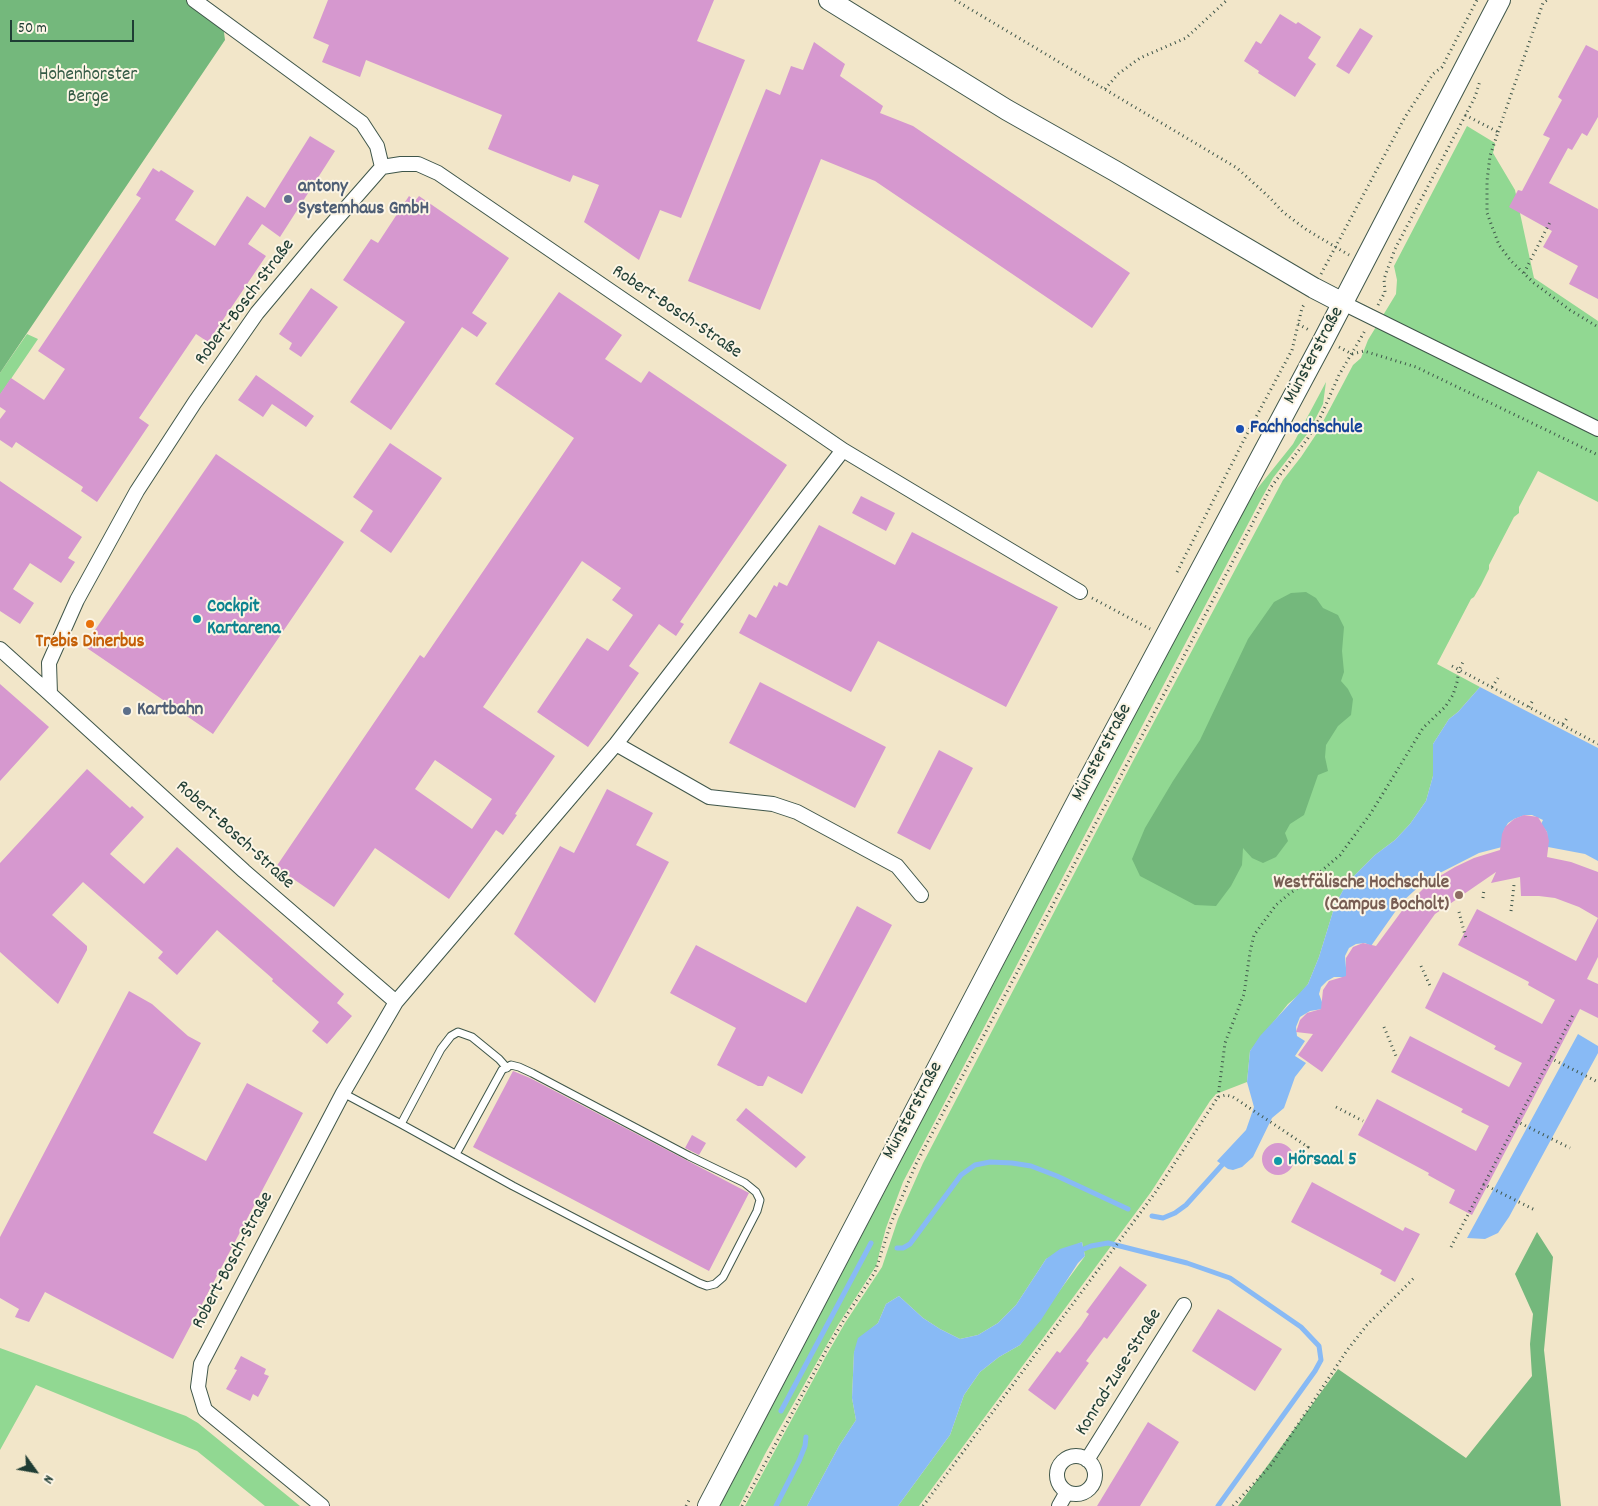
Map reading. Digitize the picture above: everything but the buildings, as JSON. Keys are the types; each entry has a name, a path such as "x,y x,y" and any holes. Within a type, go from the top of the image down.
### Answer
{"main road":[{"path":"829,0 1007,110 1343,303"},
{"name":"Münsterstraße","path":"708,1506 1164,637 1343,303 1500,0"}],"street":[{"path":"194,0 362,123 377,146 382,167"},
{"name":"Robert-Bosch-Straße","path":"50,694 49,663 77,600 138,491 195,402 257,314 319,239 382,167 401,164 418,164 438,173 843,450 1080,592"},
{"path":"1343,303 1598,428"},
{"name":"Robert-Bosch-Straße","path":"322,1506 214,1420 205,1410 198,1387 201,1364 344,1093 396,1002 616,744 843,450"},
{"name":"Robert-Bosch-Straße","path":"0,649 244,871 396,1002"},
{"path":"616,744 710,797 773,804 797,812 897,866 921,895"},
{"name":"Konrad-Zuse-Straße","path":"1088,1460 1184,1305"},
{"name":"Konrad-Zuse-Straße","path":"1081,1456 1092,1464 1095,1475 1091,1486 1087,1490 1074,1494 1068,1492 1062,1488 1057,1475 1058,1468 1067,1458 1081,1456"},
{"path":"1059,1506 1068,1492"}],"lane":[{"path":"401,1124 441,1049 451,1036 458,1032 472,1037 486,1047 507,1068"},
{"path":"344,1093 456,1154 707,1286 715,1284 723,1277 757,1211 760,1200 756,1192 745,1183 689,1156 519,1067 511,1065 502,1070 456,1154"}],"path":[{"path":"955,0 1237,168 1283,212 1306,230 1336,246"},
{"path":"1105,89 1118,74 1140,58 1186,38 1227,0"},
{"path":"1314,288 1405,117 1433,74 1442,66 1477,0"},
{"path":"1547,0 1543,3 1490,156 1487,181 1487,214 1499,244 1524,273 1563,305 1598,327"},
{"path":"742,1506 829,1345 848,1312 875,1272 891,1223 916,1164 1271,487 1308,438 1321,416 1339,375 1385,292 1384,279 1396,249 1465,115 1498,132"},
{"path":"1524,273 1550,222"},
{"path":"1352,354 1364,351 1416,367 1598,455"},
{"path":"1080,592 1164,637"},
{"path":"923,1506 1155,1193 1218,1097 1225,1043 1244,994 1254,935 1276,904 1313,878 1340,855 1371,813 1423,728 1445,707 1453,695 1459,670 1463,662"},
{"path":"1452,666 1598,744"},
{"path":"1492,687 1498,678"},
{"path":"1529,707 1533,700"},
{"path":"1563,724 1567,718"},
{"path":"1511,911 1514,885"},
{"path":"1483,898 1484,889"},
{"path":"1459,912 1466,939"},
{"path":"1421,966 1431,988"},
{"path":"1451,1247 1574,1012"},
{"path":"1384,1026 1396,1056"},
{"path":"1550,1058 1598,1082"},
{"path":"1218,1097 1226,1095 1233,1097 1308,1147 1295,1156"},
{"path":"1336,1107 1363,1121"},
{"path":"1516,1121 1570,1148"},
{"path":"1483,1184 1535,1210"},
{"path":"1234,1506 1270,1465 1348,1349 1367,1325 1414,1278"}],"green space":[{"name":"Hohenhorster Berge","path":"0,0 188,0 223,25 225,40 0,373"},
{"path":"1467,126 1495,143 1493,153 1515,190 1534,278 1598,321 1598,502 1538,471 1519,507 1519,513 1514,517 1489,565 1481,585 1471,599 1437,664 1480,687 1458,712 1449,719 1433,744 1433,776 1426,801 1410,824 1395,840 1375,855 1347,883 1335,905 1319,957 1308,984 1288,1004 1250,1051 1247,1082 1216,1094 1210,1101 1151,1192 919,1506 898,1506 950,1435 964,1395 980,1372 999,1357 1020,1345 1085,1256 1082,1242 1046,1259 1016,1305 998,1323 978,1335 960,1339 923,1318 899,1296 886,1304 878,1323 871,1329 854,1352 852,1398 856,1420 839,1446 807,1506 745,1506 826,1356 882,1267 898,1219 923,1163 1133,761 1283,480 1317,433 1353,365 1361,358 1368,340 1396,294 1397,280 1394,266"},
{"path":"27,334 38,339 0,395 0,373"},
{"path":"1326,382 1323,404 1308,433 1273,478 1259,503 903,1182 886,1228 876,1266 838,1325 765,1454 739,1506 720,1506 1228,536 1253,494 1293,444"},
{"path":"1306,592 1316,598 1323,608 1338,615 1344,627 1342,651 1344,672 1341,681 1353,699 1351,715 1338,726 1326,745 1325,757 1328,771 1318,775 1304,815 1290,824 1285,833 1288,841 1276,857 1263,863 1252,858 1243,848 1242,865 1231,886 1216,906 1195,905 1140,876 1132,859 1145,828 1200,740 1248,639 1274,602 1291,593"},
{"path":"1537,1232 1553,1257 1544,1350 1561,1506 1238,1506 1338,1369 1466,1458 1532,1376 1530,1344 1533,1314 1515,1274"},
{"path":"0,1348 186,1416 198,1423 300,1506 265,1506 197,1451 36,1385 0,1450"}],"water":[{"path":"1480,687 1598,748 1598,861 1585,854 1548,847 1547,832 1541,824 1543,820 1532,815 1525,815 1508,823 1504,830 1502,847 1479,853 1426,880 1402,902 1371,946 1365,943 1356,944 1349,948 1345,956 1347,980 1341,977 1334,977 1321,987 1319,994 1322,1002 1328,1008 1310,1011 1300,1017 1296,1027 1297,1036 1305,1041 1295,1056 1306,1063 1295,1077 1284,1108 1272,1118 1253,1157 1242,1167 1233,1170 1228,1169 1217,1161 1246,1130 1254,1107 1247,1082 1250,1051 1260,1036 1308,984 1319,957 1335,905 1347,883 1375,855 1395,840 1410,824 1426,801 1433,776 1433,744 1449,719 1458,712"},
{"path":"1578,1034 1598,1046 1598,1053 1509,1217 1498,1233 1485,1239 1467,1238"},
{"path":"1082,1242 1085,1256 1078,1263 1041,1320 1020,1345 999,1357 980,1372 964,1395 950,1435 898,1506 807,1506 839,1446 856,1420 852,1398 854,1352 858,1338 878,1323 886,1304 899,1296 923,1318 960,1339 978,1335 998,1323 1016,1305 1046,1259 1060,1249"}],"waterway":[{"path":"897,1248 903,1248 910,1244 961,1175 975,1165 990,1162 1031,1166 1128,1209"},
{"path":"1152,1216 1163,1218 1175,1213 1186,1205 1222,1165"},
{"path":"781,1411 871,1243"},
{"path":"1084,1249 1108,1243 1187,1263 1230,1278 1301,1327 1319,1346 1321,1360 1315,1371 1218,1506"},
{"path":"776,1506 799,1461 805,1446 806,1437"}],"place":[{"name":"antony Systemhaus GmbH","path":"288,199"},
{"name":"Fachhochschule","path":"1240,429"},
{"name":"Cockpit Kartarena","path":"197,619"},
{"name":"Trebis Dinerbus","path":"90,624"},
{"name":"Kartbahn","path":"127,711"},
{"name":"Westfälische Hochschule (Campus Bocholt)","path":"1459,895"},
{"name":"Hörsaal 5","path":"1278,1161"}]}
